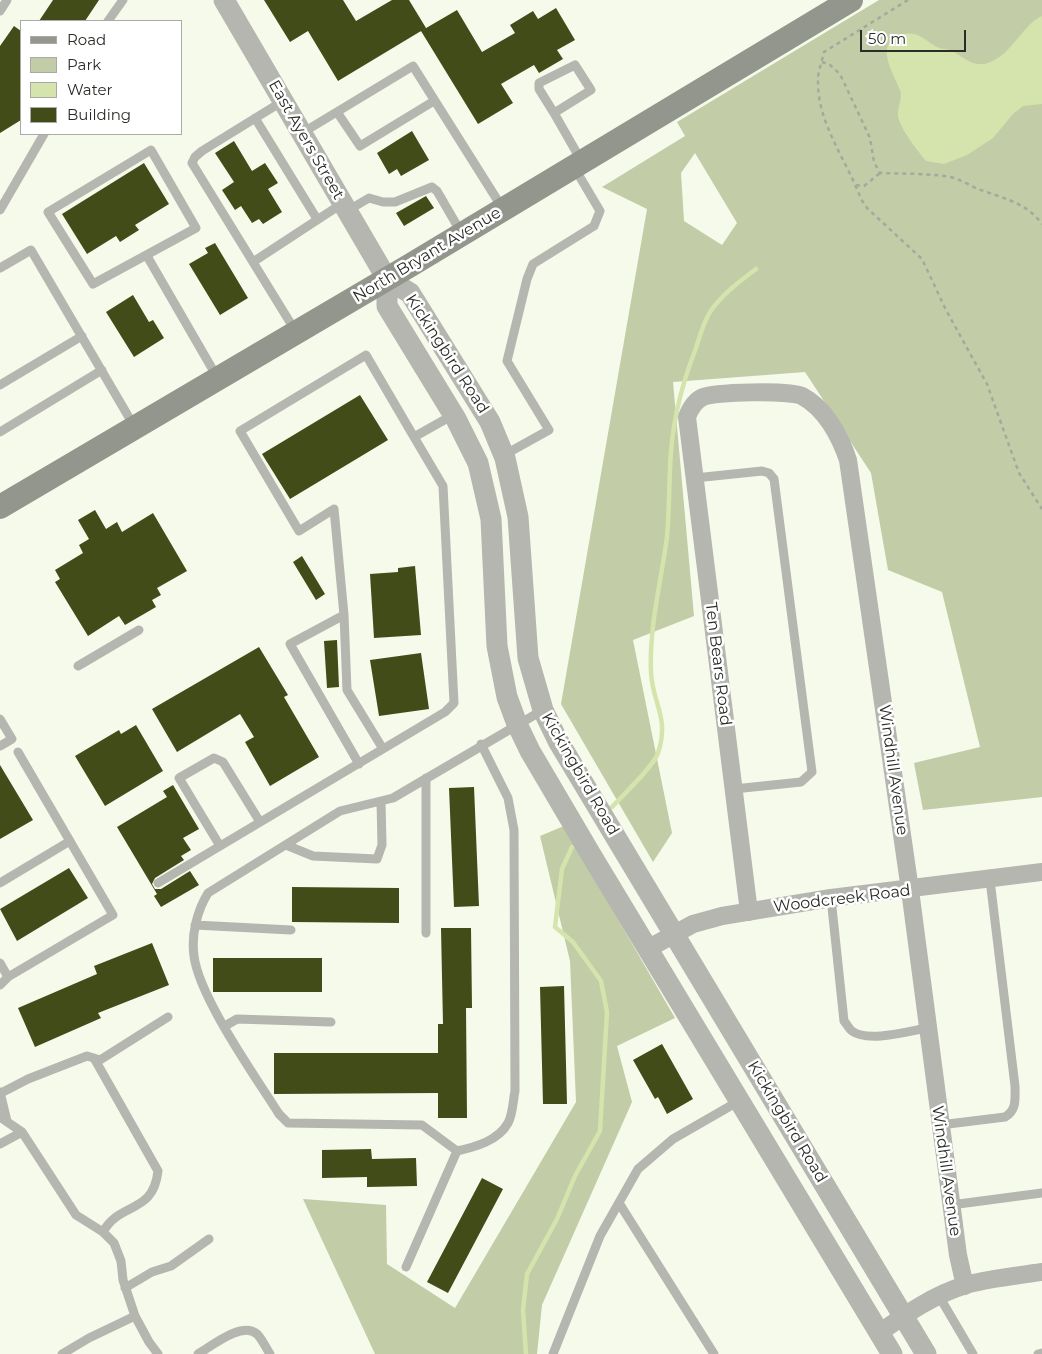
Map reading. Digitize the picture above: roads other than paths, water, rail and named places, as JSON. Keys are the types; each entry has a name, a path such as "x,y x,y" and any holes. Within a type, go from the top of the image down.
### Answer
{"main road":[{"name":"North Bryant Avenue","path":"0,507 297,333 851,0"}],"street":[{"name":"East Ayers Street","path":"224,0 387,279"},
{"name":"Kickingbird Road","path":"387,279 410,293 490,422 504,455 514,488 518,516 528,658 543,710 558,741 926,1354"},
{"name":"Kickingbird Road","path":"387,279 387,306 469,442 484,486 491,519 497,646 507,697 517,724 540,768 892,1354"},
{"name":"Windhill Avenue","path":"687,417 692,405 704,396 782,392 801,395 819,409 842,440 848,460 910,890 951,1206 965,1286"},
{"name":"Ten Bears Road","path":"687,417 749,912"},
{"name":"Woodcreek Road","path":"649,948 693,924 749,912 831,898 910,890 1042,872"},
{"path":"720,1066 744,1051"},
{"path":"774,1156 797,1140"},
{"path":"879,1333 939,1296 965,1286 992,1279 1042,1272"}],"lane":[{"path":"0,11 7,0"},
{"path":"109,20 123,0"},
{"path":"504,455 549,430 507,360 527,279 533,264 594,226 600,211 554,113 539,89 539,83 575,65 590,88 590,92 554,113"},
{"path":"302,133 412,66 503,209"},
{"path":"337,112 360,146 434,100"},
{"path":"283,101 195,157 192,163 297,333"},
{"path":"255,118 318,219"},
{"path":"0,210 43,135"},
{"path":"151,150 196,228 147,256 93,284 48,212 151,150"},
{"path":"253,262 318,219 345,207 369,198 383,202 395,202 432,187 438,192 462,234"},
{"path":"0,268 31,250 135,428"},
{"path":"147,256 219,379"},
{"path":"0,385 82,336"},
{"path":"158,883 359,764 384,749 445,712 454,703 443,486 366,355 240,431 299,531 334,510 344,616 347,690 384,749"},
{"path":"0,432 102,370"},
{"path":"414,437 453,415"},
{"path":"695,478 762,471 770,473 774,479 812,772 801,782 734,789"},
{"path":"344,616 290,644 359,764"},
{"path":"78,666 139,630"},
{"path":"481,744 508,798 514,830 515,1091 508,1122 497,1136 479,1146 457,1151 422,1125 288,1123 279,1114 200,981 194,955 195,925 200,906 208,893 340,811 393,798 481,744 543,710"},
{"path":"0,719 12,739 0,746"},
{"path":"0,985 8,977 113,915 18,752"},
{"path":"220,846 179,778 214,758 223,762 260,822"},
{"path":"426,778 426,934"},
{"path":"286,845 313,856 377,859 382,845 380,801"},
{"path":"0,883 70,841"},
{"path":"940,1125 1005,1117 1012,1113 1015,1105 1015,1086 990,880"},
{"path":"831,898 844,1021 852,1032 884,1036 927,1028"},
{"path":"195,925 291,930"},
{"path":"0,962 8,977"},
{"path":"158,1354 135,1316 125,1288 121,1262 116,1249 104,1232 76,1215 22,1132 4,1119 0,1093 28,1079 86,1056 100,1060 168,1017"},
{"path":"226,1026 236,1019 332,1022"},
{"path":"94,1058 158,1171 156,1186 150,1197 109,1222 104,1232"},
{"path":"553,1354 600,1236 638,1169 673,1139 739,1101"},
{"path":"0,1144 22,1132"},
{"path":"406,1267 457,1151"},
{"path":"951,1206 1042,1193"},
{"path":"619,1203 714,1354"},
{"path":"125,1288 152,1272 171,1266 210,1240"},
{"path":"939,1296 973,1354"},
{"path":"62,1354 89,1338 135,1316"},
{"path":"198,1354 240,1331 248,1329 257,1334 270,1354"},
{"path":"1038,1354 1042,1353"}],"water":[{"path":"1042,16 1042,104 1023,106 1013,114 993,138 967,155 944,164 926,161 914,146 899,121 898,110 901,93 890,68 887,52 888,45 893,39 901,35 912,34 939,48 950,50 972,63 988,63 1004,54 1028,26"}],"waterway":[{"path":"612,807 651,765 658,753 661,740 661,720 652,683 651,655 656,604 667,537 672,438 681,392 709,313 727,292 756,269"},
{"path":"526,1354 523,1310 527,1274 557,1219 575,1176 600,1131 607,1012 601,981 573,942 555,927 562,869 572,847"}]}
